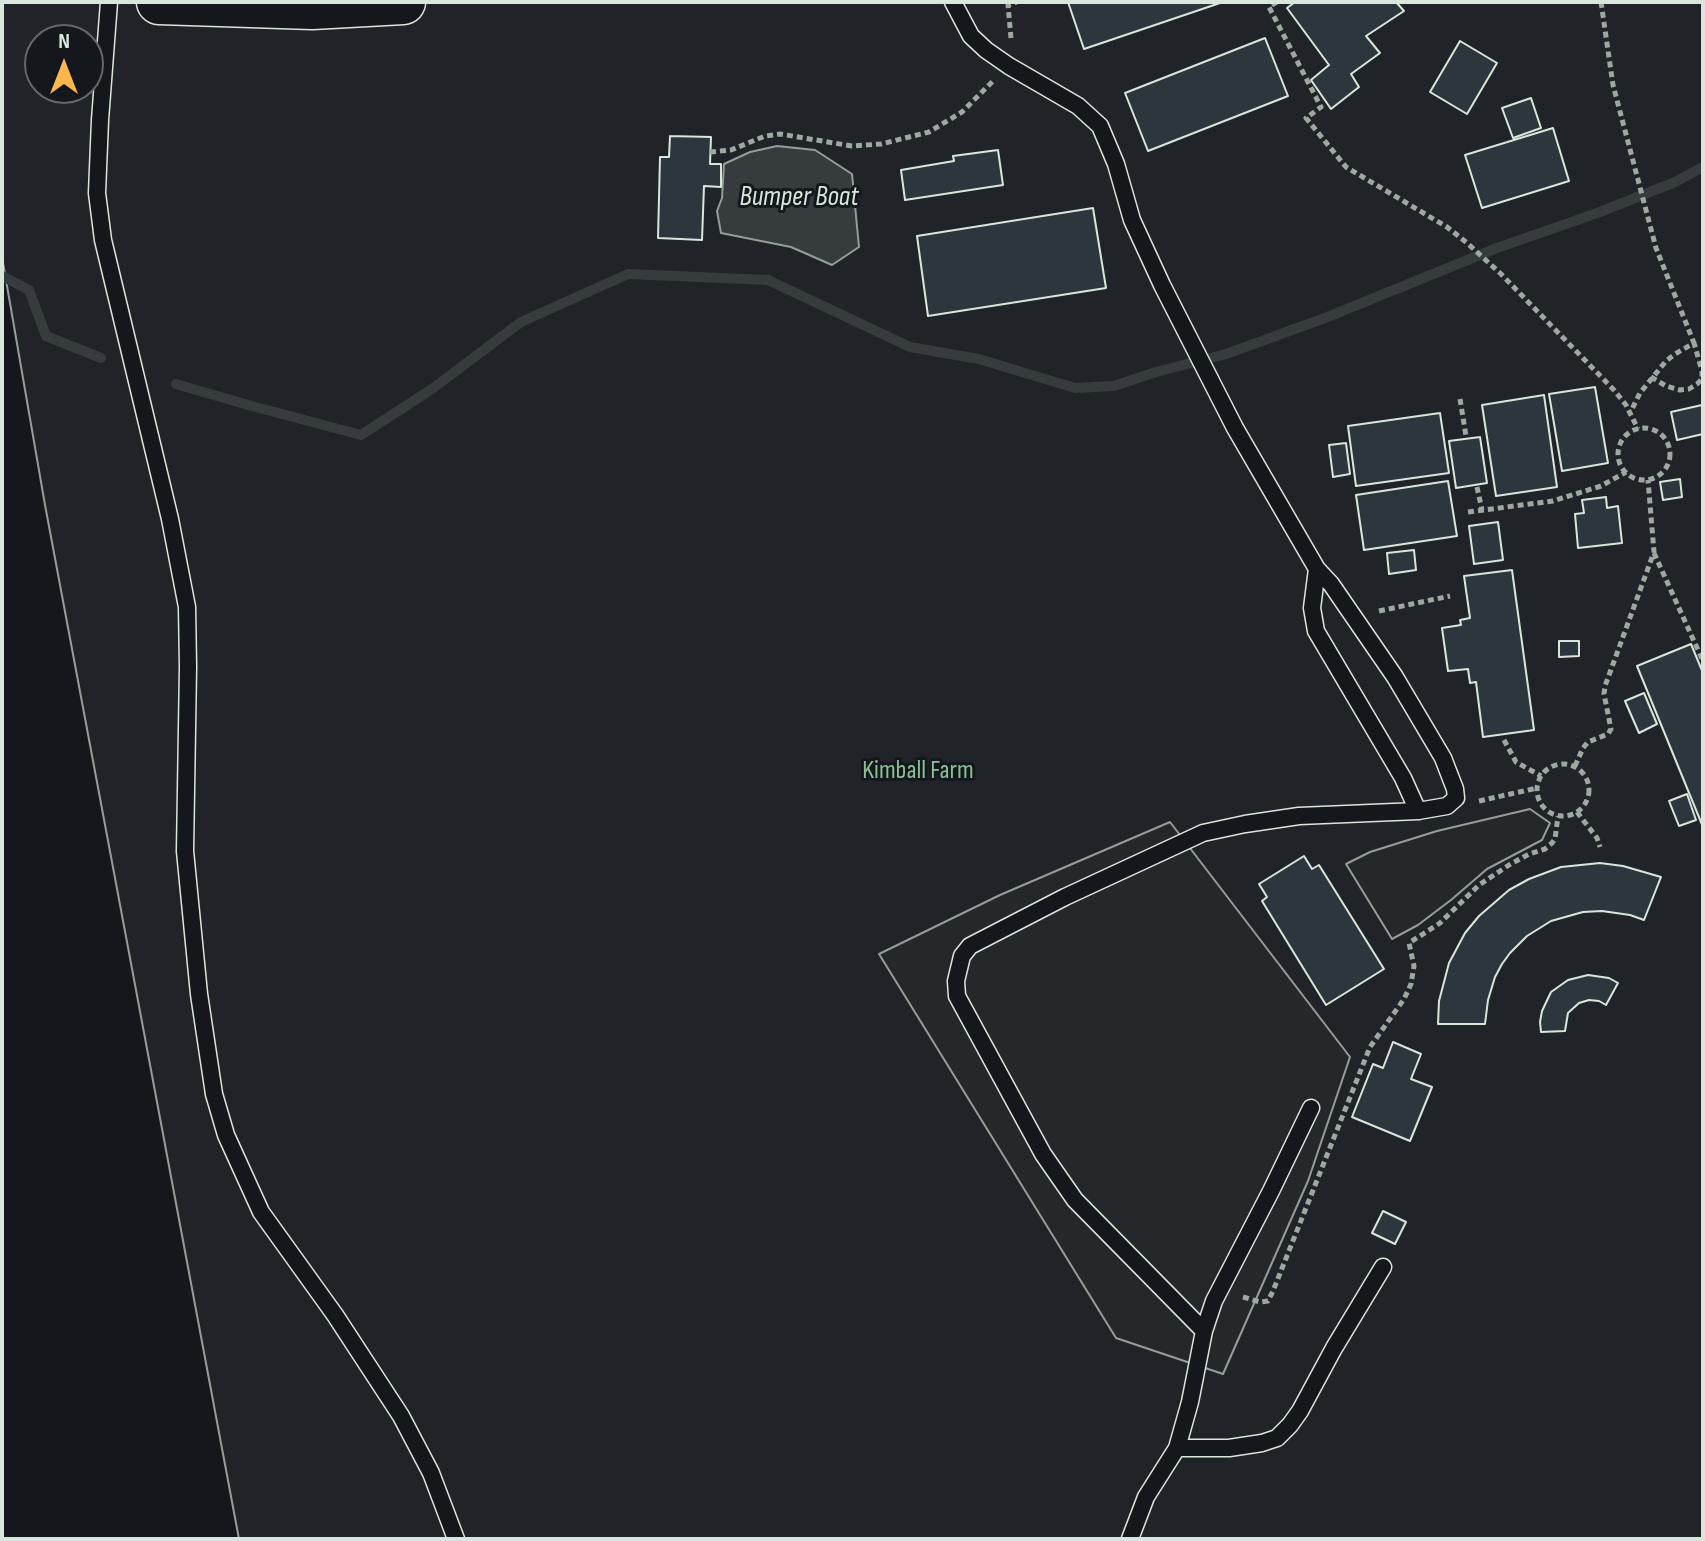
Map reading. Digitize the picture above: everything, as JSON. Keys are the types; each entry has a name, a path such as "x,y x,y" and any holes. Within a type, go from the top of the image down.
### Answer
{"main road":[{"path":"159,2 312,7 403,2"}],"lane":[{"path":"109,2 97,193 103,240 170,519 187,607 185,851 199,994 214,1094 226,1135 261,1212 335,1315 401,1416 431,1473 456,1539"},
{"path":"953,2 971,36 986,50 1078,106 1100,126 1116,164 1132,220 1235,428 1317,569 1395,677 1443,758 1455,789 1456,798 1447,806 1418,811 1299,816 1203,833 1065,897 970,946 962,956 956,981 957,996 1043,1154 1075,1200 1204,1331"},
{"path":"1317,569 1312,608 1316,631 1403,778 1418,811"},
{"path":"1130,1539 1146,1497 1177,1448 1204,1331 1220,1288 1311,1108"},
{"path":"1177,1448 1229,1448 1277,1438 1300,1411 1383,1267"}],"path":[{"path":"710,152 731,150 765,136 780,134 833,144 868,146 929,132 962,112 1009,66 1008,5 1017,2"},
{"path":"1277,2 1269,7 1321,107 1306,118 1346,167 1447,227 1467,243 1614,390 1638,429"},
{"path":"1601,2 1613,85 1656,248 1702,371 1702,379 1689,389 1666,386 1651,377"},
{"path":"1630,413 1651,377 1675,354 1694,343"},
{"path":"1460,399 1466,436"},
{"path":"1650,428 1660,434 1670,449 1667,467 1648,480 1638,480 1626,472 1619,459 1624,437 1638,429 1650,428"},
{"path":"1468,512 1553,501 1601,486 1626,472"},
{"path":"1648,480 1654,552 1703,661"},
{"path":"1477,487 1482,510"},
{"path":"1575,766 1588,742 1608,734 1611,729 1605,686 1654,552"},
{"path":"1350,613 1376,612 1450,596"},
{"path":"1504,740 1516,762 1541,776"},
{"path":"1563,764 1575,766 1585,775 1590,787 1589,799 1582,810 1570,816 1558,816 1546,811 1539,801 1537,788 1541,776 1550,767 1563,764"},
{"path":"1447,806 1537,788"},
{"path":"1577,812 1597,838 1600,847"},
{"path":"1220,1288 1260,1302 1268,1301 1370,1047 1411,984 1414,966 1409,943 1440,923 1479,885 1529,854 1545,849 1555,839 1558,816"}],"green space":[{"name":"Kimball Farm","path":"2,2 1703,2 1703,1539 239,1539 45,505 2,257"}],"shaded area":[{"path":"1530,809 1550,823 1542,840 1487,869 1418,925 1392,939 1346,864 1370,852 1437,831"},
{"path":"1170,822 1350,1057 1308,1181 1223,1374 1116,1338 879,954 1000,895"}],"water":[{"name":"Bumper Boat","path":"777,146 815,150 852,174 859,247 832,265 791,247 721,233 717,211 722,198 724,164 750,152"}],"building":[{"path":"1068,2 1223,2 1084,49"},
{"path":"1295,2 1396,2 1404,11 1366,36 1380,53 1351,74 1359,87 1331,109 1311,80 1329,65 1287,8"},
{"path":"1265,38 1288,96 1148,151 1125,93"},
{"path":"1460,41 1497,63 1467,114 1430,92"},
{"path":"1531,98 1541,128 1513,138 1502,108"},
{"path":"1553,128 1569,181 1482,208 1465,155"},
{"path":"670,136 711,137 710,164 721,164 721,187 704,186 702,240 658,238 660,157 669,157"},
{"path":"998,150 1003,185 905,200 901,170 954,161 953,156"},
{"path":"1093,208 1106,288 928,316 917,236"},
{"path":"1595,387 1608,463 1562,471 1549,394"},
{"path":"1544,395 1557,487 1496,496 1482,405"},
{"path":"1702,405 1703,434 1677,440 1671,412"},
{"path":"1440,413 1449,473 1356,486 1348,426"},
{"path":"1480,437 1487,483 1456,488 1449,441"},
{"path":"1346,443 1350,474 1333,477 1329,445"},
{"path":"1680,479 1682,497 1663,500 1660,482"},
{"path":"1448,481 1457,536 1364,550 1356,495"},
{"path":"1606,497 1607,508 1618,506 1622,543 1578,548 1575,514 1584,513 1582,500"},
{"path":"1498,522 1503,560 1474,564 1469,526"},
{"path":"1414,550 1416,570 1389,574 1387,553"},
{"path":"1512,570 1534,730 1483,737 1476,682 1470,683 1468,669 1448,671 1442,628 1461,625 1460,620 1470,618 1464,576"},
{"path":"1559,641 1579,641 1579,656 1559,657"},
{"path":"1691,644 1703,673 1703,827 1637,666"},
{"path":"1644,693 1657,724 1639,733 1625,701"},
{"path":"1687,794 1696,820 1679,826 1669,801"},
{"path":"1304,856 1312,869 1319,865 1384,969 1326,1005 1262,901 1267,897 1259,884"},
{"path":"1600,863 1661,877 1644,920 1602,911 1583,912 1551,921 1527,936 1502,964 1488,1000 1485,1024 1438,1024 1439,1001 1449,963 1465,933 1479,916 1509,890 1529,879 1561,867"},
{"path":"1588,975 1609,978 1618,983 1606,1005 1589,1000 1579,1003 1568,1013 1565,1031 1541,1032 1542,1011 1551,992 1568,980"},
{"path":"1393,1042 1421,1054 1411,1079 1432,1087 1410,1141 1352,1117 1373,1064 1383,1068"},
{"path":"1383,1211 1406,1222 1395,1244 1372,1233"}],"waterway":[{"path":"176,384 361,435 432,389 521,322 628,274 768,280 910,347 979,359 1075,388 1114,386 1226,354 1325,318 1497,248 1600,212 1675,182 1703,167"},
{"path":"2,276 29,290 46,336 101,358"}]}
